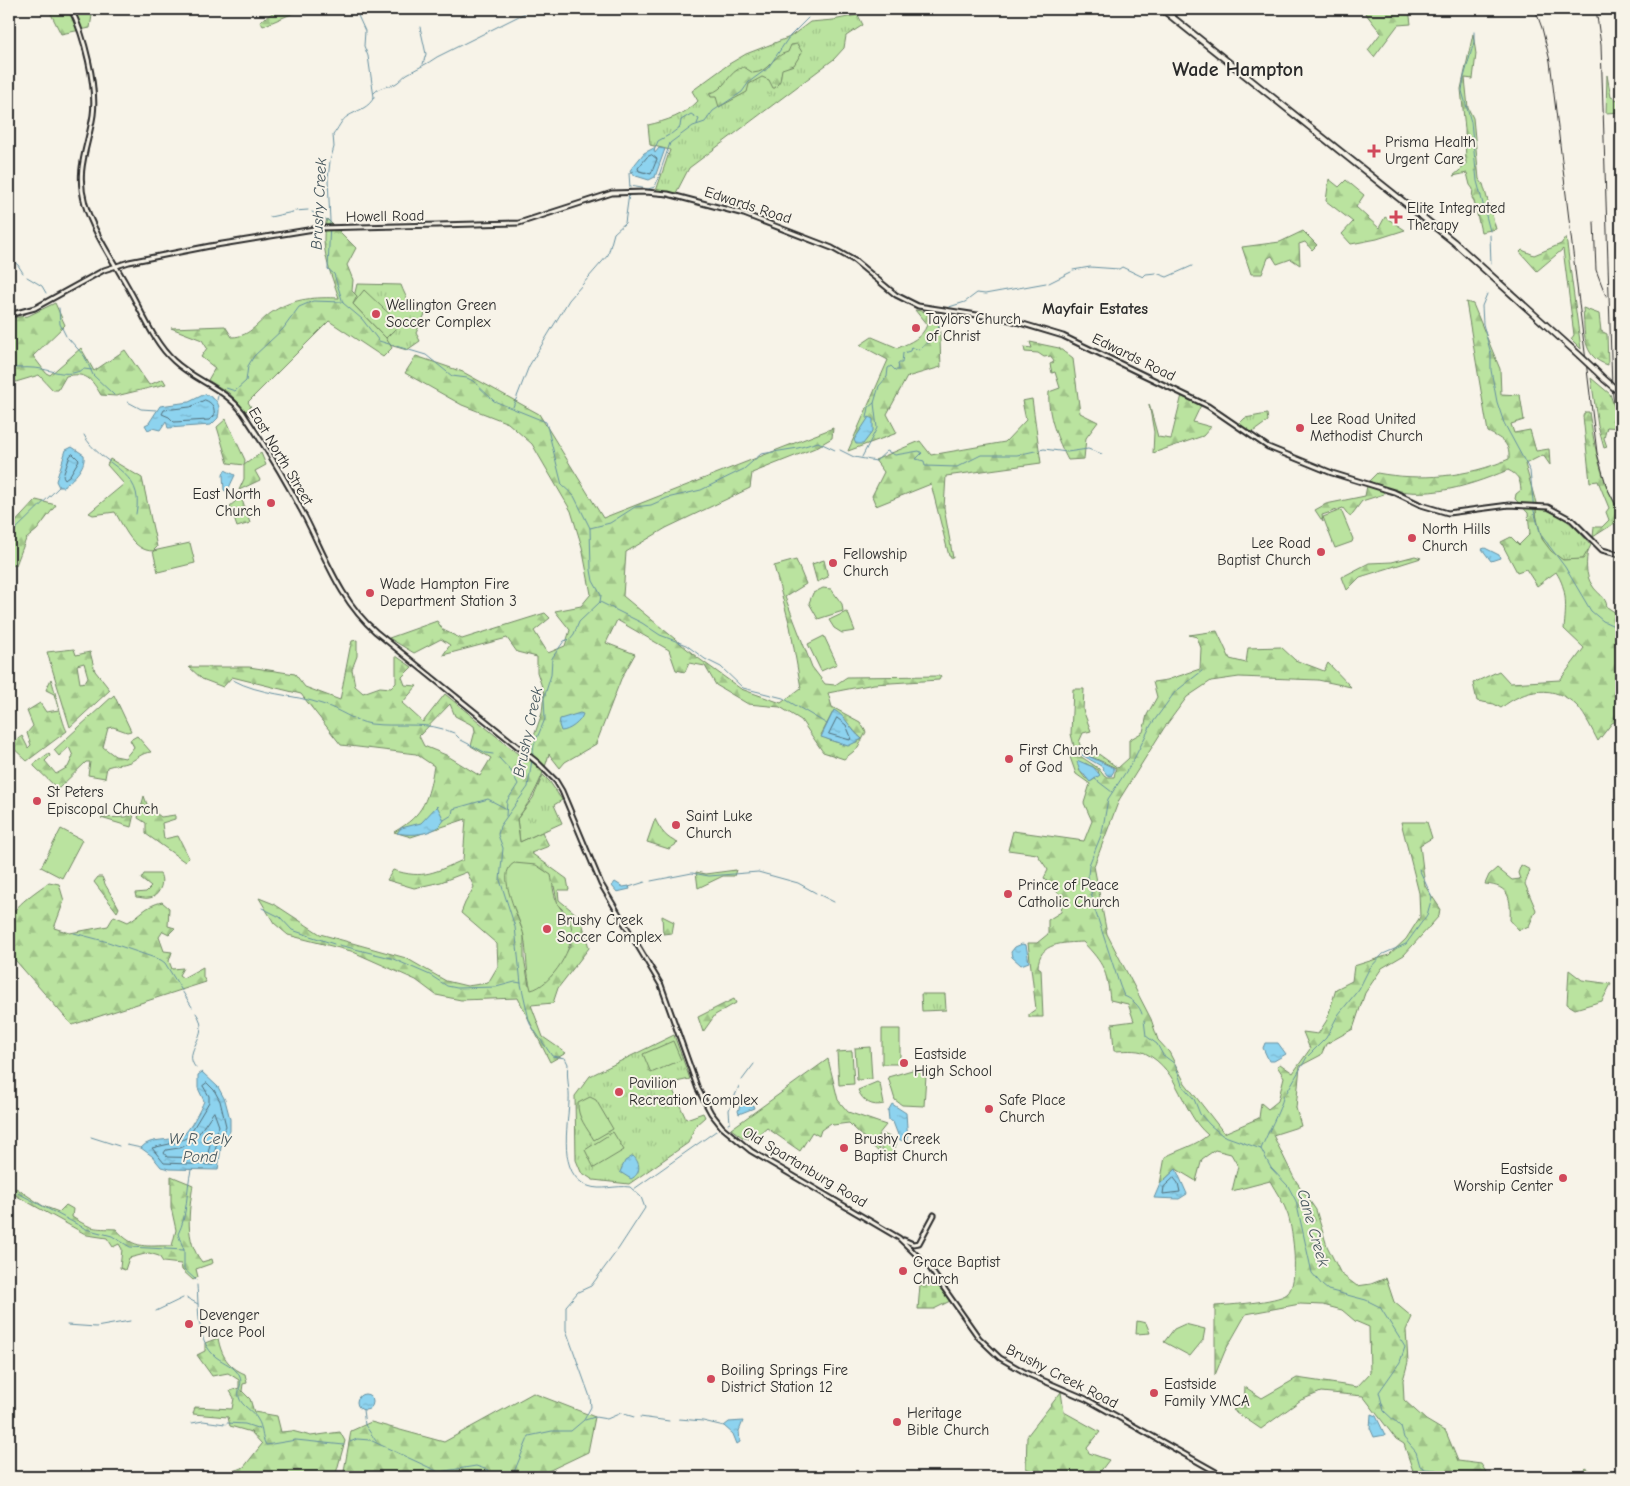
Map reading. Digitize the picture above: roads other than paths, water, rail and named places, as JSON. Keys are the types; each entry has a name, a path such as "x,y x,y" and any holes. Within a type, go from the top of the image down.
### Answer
{"main road":[{"name":"East North Street","path":"71,9 84,45 94,97 93,116 81,165 82,193 90,218 168,355 187,372 225,394 245,417 301,509 336,584 351,607 376,632 536,762"},
{"path":"1162,9 1454,242 1620,393"},
{"name":"Howell Road","path":"9,315 35,308 84,280 116,266 218,245 323,228 519,223 607,194 624,192"},
{"name":"Edwards Road","path":"624,192 659,193 690,198 786,229 848,256 896,295 918,306 1017,322 1063,336 1208,406 1251,437 1275,451 1351,480 1394,492 1420,505 1453,513 1509,505 1534,505 1552,509 1564,514 1602,550 1621,555"},
{"name":"Old Spartanburg Road","path":"536,762 562,791 601,884 661,985 698,1090 716,1120 730,1135 751,1151 897,1236 922,1259"},
{"path":"897,1236 913,1244 918,1244 934,1215"},
{"name":"Brushy Creek Road","path":"922,1259 979,1338 994,1354 1023,1372 1086,1398 1225,1477"}],"water":[{"path":"654,148 655,153 659,148 665,149 655,177 649,180 636,176 630,171 631,169 644,153"},
{"path":"205,394 213,398 219,406 218,418 211,425 168,428 166,421 160,430 152,428 148,430 145,425 149,423 160,406 189,402"},
{"path":"869,417 873,419 873,431 863,444 856,444 854,440"},
{"path":"72,447 84,455 83,464 70,481 63,487 59,487 56,481 66,450"},
{"path":"225,470 235,475 227,492 224,490 223,475"},
{"path":"1485,548 1499,555 1500,558 1491,561 1482,549"},
{"path":"834,710 843,717 862,739 848,746 821,737"},
{"path":"580,713 583,714 577,723 571,728 561,731 560,719"},
{"path":"1082,753 1114,768 1111,776 1107,775 1101,766 1082,755"},
{"path":"1079,761 1093,767 1100,775 1090,782 1080,770 1077,762"},
{"path":"437,806 444,820 435,829 416,834 397,833 401,828 421,823"},
{"path":"615,882 623,887 629,886 630,889 617,892 612,886"},
{"path":"1022,944 1026,945 1029,962 1021,965 1012,957 1011,952 1015,947"},
{"path":"1265,1043 1278,1043 1286,1054 1274,1061 1269,1061 1263,1048"},
{"name":"W R Cely Pond","path":"202,1072 218,1087 225,1100 230,1119 230,1131 221,1147 218,1170 169,1169 161,1167 152,1156 141,1148 150,1142 172,1139 183,1135 188,1129 204,1101 198,1088 198,1075"},
{"path":"742,1101 752,1103 754,1108 739,1114 738,1111"},
{"path":"892,1104 906,1113 908,1142 900,1140 893,1122 889,1120 888,1111"},
{"path":"633,1156 639,1168 637,1174 631,1179 620,1172 625,1161"},
{"path":"1176,1169 1187,1194 1179,1199 1154,1198 1160,1184"},
{"path":"365,1394 371,1396 373,1402 371,1408 365,1410 359,1408 357,1402 359,1396"},
{"path":"1371,1414 1376,1416 1385,1435 1374,1437 1370,1428"},
{"path":"743,1421 739,1431 740,1442 737,1444 733,1434 724,1426 729,1422"}],"waterway":[{"name":"Brushy Creek","path":"355,9 365,31 364,46 368,56 374,97 366,106 341,122 333,135 334,147 328,179 330,221 328,269 334,274 343,303 362,319 379,341 426,355 452,376 467,378 473,381 494,401 546,422 562,485 574,496 590,528 591,570 593,581 601,595 600,602 579,622 574,634 570,639 564,641 552,658 551,675 544,698 545,719 534,745 528,787 500,826 498,835 503,848 500,880 515,927 521,984 530,1024 552,1056 565,1058 568,1064 569,1097 566,1148 572,1171 578,1180 588,1186 603,1188 630,1187 641,1197 645,1208 591,1286 578,1292 566,1306 566,1330 590,1397 591,1407 584,1420 571,1431 552,1431 529,1436 512,1477"},
{"name":"Brushy Creek","path":"374,93 381,88 395,84 407,74 437,57 533,9"},
{"path":"806,9 810,14"},
{"path":"810,14 831,13 844,9"},
{"path":"630,186 648,189 655,187 670,143 693,126 705,122 713,111 742,92 749,82 768,68 789,37 808,18"},
{"path":"420,27 426,54 423,64"},
{"path":"1474,32 1474,42 1462,91 1471,122 1477,181 1490,231"},
{"path":"671,134 680,127 681,120 691,114 699,119 697,124"},
{"path":"654,151 658,141 669,135"},
{"path":"630,188 629,173 633,171"},
{"path":"513,407 529,366 569,300 608,255 614,233 625,223 629,194"},
{"path":"295,211 308,210"},
{"path":"270,217 293,212"},
{"path":"312,212 329,221"},
{"path":"1490,235 1491,264"},
{"path":"9,258 18,265 23,273"},
{"path":"1073,270 1090,267 1119,269 1122,267 1143,277 1146,274 1156,273 1167,277 1192,266"},
{"path":"1049,283 1071,272"},
{"path":"27,277 42,286 46,293"},
{"path":"946,308 965,302 977,293 985,294 1046,283"},
{"path":"1487,294 1482,306 1483,324 1491,354 1491,370 1497,402 1504,423 1530,471 1534,511 1541,535 1565,567 1591,611 1603,621 1621,629"},
{"path":"226,388 235,391 246,381 248,366 254,356 283,329 299,307 313,301 342,302"},
{"path":"59,308 60,324 66,336"},
{"path":"862,457 877,428 874,403 879,386 887,377 888,368 891,366 895,370 899,370 898,363 902,363 903,353 910,351 911,347 919,350 928,342 927,339 938,330 940,321"},
{"path":"68,338 85,357 93,375 114,395"},
{"path":"9,367 40,369 59,373 71,373 84,369 92,370"},
{"path":"217,400 218,396"},
{"path":"128,402 141,409 156,410"},
{"path":"867,418 869,407 874,403"},
{"path":"84,435 91,446 120,470 134,487 137,499 136,514"},
{"path":"590,528 610,523 635,507 651,505 667,498 701,490 744,469 761,454 798,448 818,442 835,450"},
{"path":"840,450 854,457 876,461 887,451 895,455 919,451 922,453 916,459 924,461 925,466 957,467 981,455 1017,455 1044,449 1067,452 1088,449 1102,454"},
{"path":"9,536 59,487"},
{"path":"600,602 642,623 660,635 686,645 705,659 721,667 743,688 783,698 827,724"},
{"name":"Cane Creek","path":"1142,1014 1135,1003 1124,996 1120,986 1094,907 1088,876 1089,865 1102,833 1108,799 1133,761 1151,725 1175,692 1202,671"},
{"path":"233,680 265,692 322,704 352,718 371,724 416,725 443,729"},
{"path":"446,730 454,733"},
{"path":"456,735 459,738"},
{"path":"461,740 486,753 493,754"},
{"path":"499,758 511,771 518,784 507,801 506,816"},
{"name":"Cane Creek","path":"1095,779 1112,792"},
{"path":"444,820 452,815 453,809 488,799 505,808"},
{"path":"1287,1092 1307,1057 1326,1038 1338,1015 1359,989 1369,969 1383,954 1406,944 1427,915 1432,897 1419,869"},
{"path":"651,881 692,873 709,876 758,872 798,883 816,893"},
{"path":"629,887 645,882"},
{"path":"820,895 834,902"},
{"path":"262,908 280,917 292,930 334,944"},
{"path":"74,933 161,960 165,963 192,1007"},
{"path":"339,945 391,958 430,975 447,986 457,988 496,987 515,982 521,983"},
{"path":"196,1013 201,1029 192,1055 192,1061 196,1068"},
{"name":"Cane Creek","path":"1144,1020 1146,1036 1157,1044 1163,1055 1175,1064 1182,1085 1194,1099 1200,1114 1222,1135 1261,1149 1271,1168 1288,1186 1296,1201 1312,1273 1328,1290 1366,1300 1380,1307 1405,1347 1400,1362 1379,1392 1384,1411 1401,1427 1404,1438 1416,1452 1420,1466 1425,1469 1437,1470 1449,1477"},
{"path":"742,1080 754,1064"},
{"path":"728,1124 730,1123 729,1110 739,1086"},
{"path":"1261,1149 1284,1095"},
{"path":"634,1189 716,1131"},
{"path":"91,1137 119,1146"},
{"path":"127,1145 141,1148"},
{"path":"191,1170 185,1211 178,1234 184,1250 184,1269 196,1280"},
{"path":"16,1192 86,1229 112,1236 130,1247 184,1250"},
{"path":"197,1285 200,1324 205,1342 216,1357 232,1367 239,1375 241,1381 240,1400 258,1420 266,1445 296,1440 344,1445"},
{"path":"156,1311 183,1298"},
{"path":"187,1298 198,1304"},
{"path":"67,1325 96,1327 130,1321"},
{"path":"363,1410 365,1425 376,1441"},
{"path":"585,1420 595,1417 607,1419 621,1413 634,1417"},
{"path":"640,1417 669,1421"},
{"path":"679,1419 703,1421 724,1426"},
{"path":"192,1423 203,1421 225,1424"},
{"path":"227,1423 245,1424 260,1429"},
{"path":"350,1442 357,1439 370,1440 439,1472 476,1466 488,1470 495,1477"}],"railway":[{"path":"1535,9 1550,61 1597,453 1607,488 1621,514"},
{"path":"1596,9 1601,45 1612,388 1614,404 1621,423"},
{"path":"1594,222 1596,270 1606,296"}],"place":[{"name":"Prisma Health Urgent Care","path":"1374,151"},
{"name":"Elite Integrated Therapy","path":"1396,217"},
{"name":"Wellington Green Soccer Complex","path":"376,314"},
{"name":"Taylors Church of Christ","path":"916,328"},
{"name":"Lee Road United Methodist Church","path":"1300,428"},
{"name":"East North Church","path":"271,503"},
{"name":"North Hills Church","path":"1412,538"},
{"name":"Lee Road Baptist Church","path":"1321,552"},
{"name":"Fellowship Church","path":"833,563"},
{"name":"Wade Hampton Fire Department Station 3","path":"370,593"},
{"name":"First Church of God","path":"1009,759"},
{"name":"St Peters Episcopal Church","path":"37,801"},
{"name":"Saint Luke Church","path":"676,825"},
{"name":"Prince of Peace Catholic Church","path":"1008,894"},
{"name":"Brushy Creek Soccer Complex","path":"547,929"},
{"name":"Eastside High School","path":"904,1063"},
{"name":"Pavilion Recreation Complex","path":"619,1092"},
{"name":"Safe Place Church","path":"989,1109"},
{"name":"Brushy Creek Baptist Church","path":"844,1148"},
{"name":"Eastside Worship Center","path":"1563,1178"},
{"name":"Grace Baptist Church","path":"903,1271"},
{"name":"Devenger Place Pool","path":"189,1324"},
{"name":"Boiling Springs Fire District Station 12","path":"711,1379"},
{"name":"Eastside Family YMCA","path":"1154,1393"},
{"name":"Heritage Bible Church","path":"897,1422"}],"district":[{"name":"Wade Hampton","path":"1238,69"},
{"name":"Mayfair Estates","path":"1095,309"}]}
